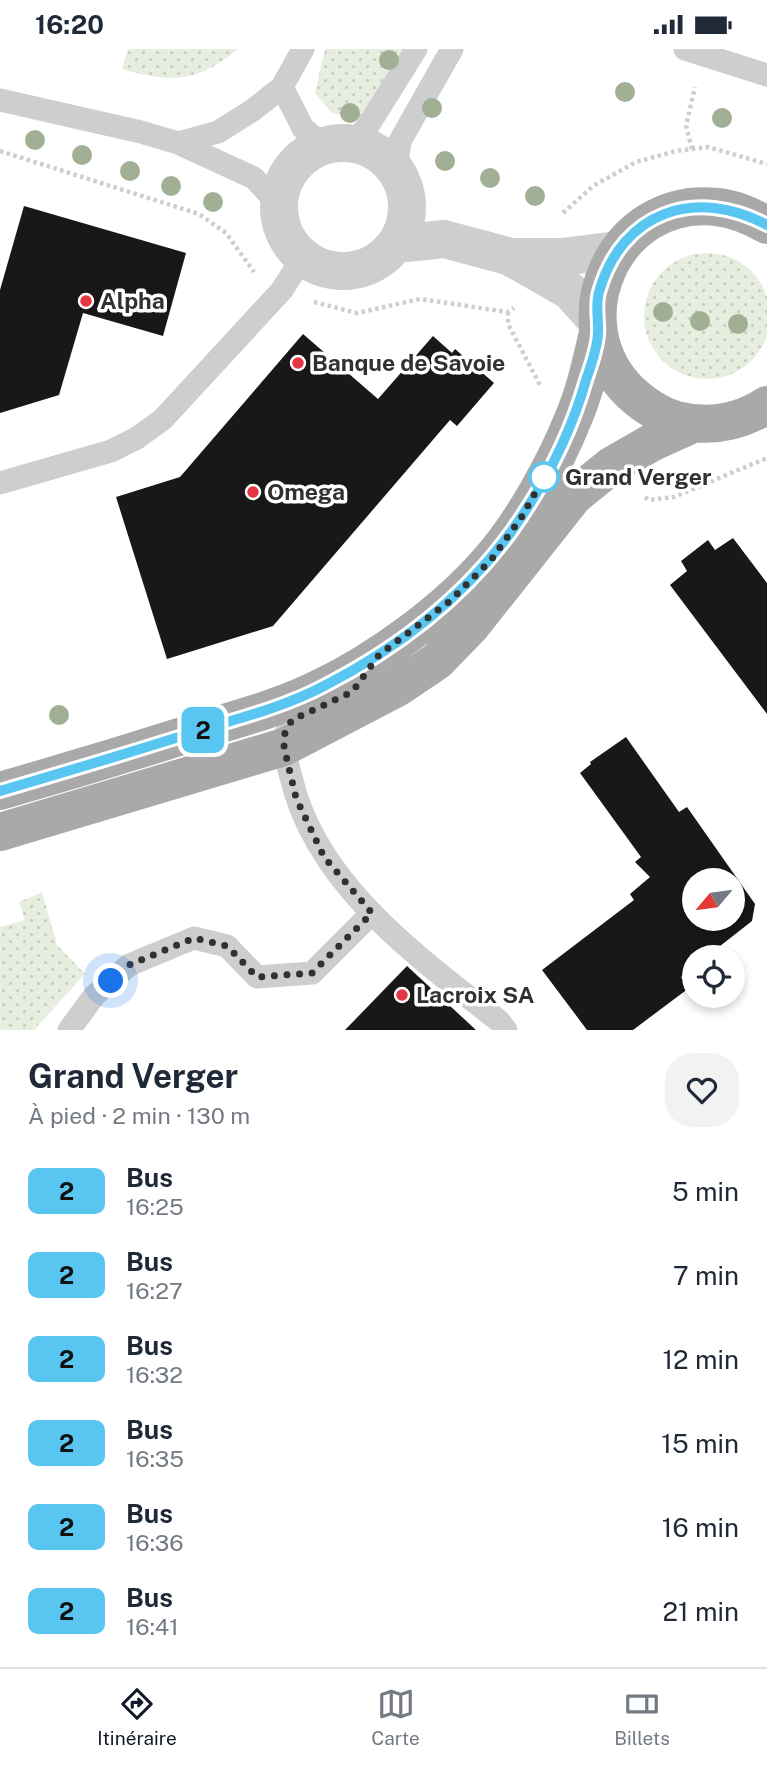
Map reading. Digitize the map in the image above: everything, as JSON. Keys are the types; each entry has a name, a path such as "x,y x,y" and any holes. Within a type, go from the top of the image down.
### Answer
{"main road":[{"path":"0,791 273,708 322,687 379,655 450,601 491,560 521,518 573,420 597,327 598,295 606,271 618,250 637,229 662,215 689,207 717,207 736,211 767,225"},
{"path":"597,327 606,360 621,384 635,397 666,417 693,424 724,423 754,414 767,405"},
{"path":"0,832 284,747 397,688 437,661 471,627 574,496 611,465 693,424"}],"street":[{"path":"402,188 405,226 396,244 381,259 362,269 341,272 321,268 303,257 289,243 281,225 279,205 283,185 292,169 306,155 338,145 369,149 384,158 402,188 444,239"},
{"path":"396,244 444,239 510,257 570,291 597,327"},
{"path":"510,257 562,257 618,250"}],"lane":[{"path":"178,143 218,132 253,110 282,87 303,49"},
{"path":"282,87 303,128 338,145 368,126 416,49"},
{"path":"402,188 400,141 452,49"},
{"path":"694,52 728,55 767,75"},
{"path":"0,100 178,143 254,178 279,205"},
{"path":"0,483 111,451 137,439 163,419 282,290 303,257"},
{"path":"379,655 352,692 292,720 285,732 284,747 296,798 324,857 372,913 437,972 499,1021 506,1030"},
{"path":"0,809 31,798 114,758"},
{"path":"68,1030 94,996 129,965 194,938 227,946 257,977 312,973 372,913"}],"path":[{"path":"692,149 686,127 694,52"},
{"path":"0,151 199,214 226,233 258,277 304,299 357,313 419,299 508,312 508,324 537,383 573,420"},
{"path":"611,465 649,500 674,497 767,458"}],"shaded area":[{"path":"128,49 238,49 196,74 170,78 122,69"},
{"path":"325,49 402,49 358,121 331,112 315,93"},
{"path":"707,253 731,258 751,272 768,301 768,331 765,340 751,360 731,374 707,379 683,374 663,360 649,340 644,316 649,292 663,272 683,258"},
{"path":"42,892 57,945 85,974 34,1030 0,1030 0,927 25,920 19,902"}],"building":[{"name":"Alpha","path":"24,206 186,253 163,336 83,313 59,395 0,413 0,290"},
{"name":"Omega","path":"303,334 378,399 433,336 452,353 455,349 494,383 457,426 450,420 273,626 167,659 116,497 180,477"},
{"path":"733,538 767,583 767,714 670,585 687,571 681,561 708,540 715,550"},
{"path":"626,737 679,812 687,807 730,868 682,868 682,931 739,931 721,945 682,945 682,993 633,1030 587,1030 542,970 634,900 630,894 650,877 635,862 641,857 580,773 590,762"},
{"path":"746,891 755,904 752,921 746,926"},
{"name":"Lacroix SA","path":"407,966 476,1030 345,1030"}],"bus line":[{"name":"2","path":"0,791 273,708 322,687 379,655 450,601 491,560 521,518 573,420 587,380 598,333 598,295 606,271 618,250 637,229 662,215 689,207 717,207 745,213 767,225"}],"place":[{"name":"Alpha","path":"86,301"},
{"name":"Banque de Savoie","path":"298,363"},
{"name":"Grand Verger","path":"544,477"},
{"name":"Omega","path":"253,492"},
{"name":"Lacroix SA","path":"402,995"}],"route":[{"path":"111,981 129,965 194,938 227,946 257,977 312,973 372,913 324,857 296,798 284,747 285,732 292,720 352,692 379,655 450,601 491,560 521,518 548,470 544,477"}]}
